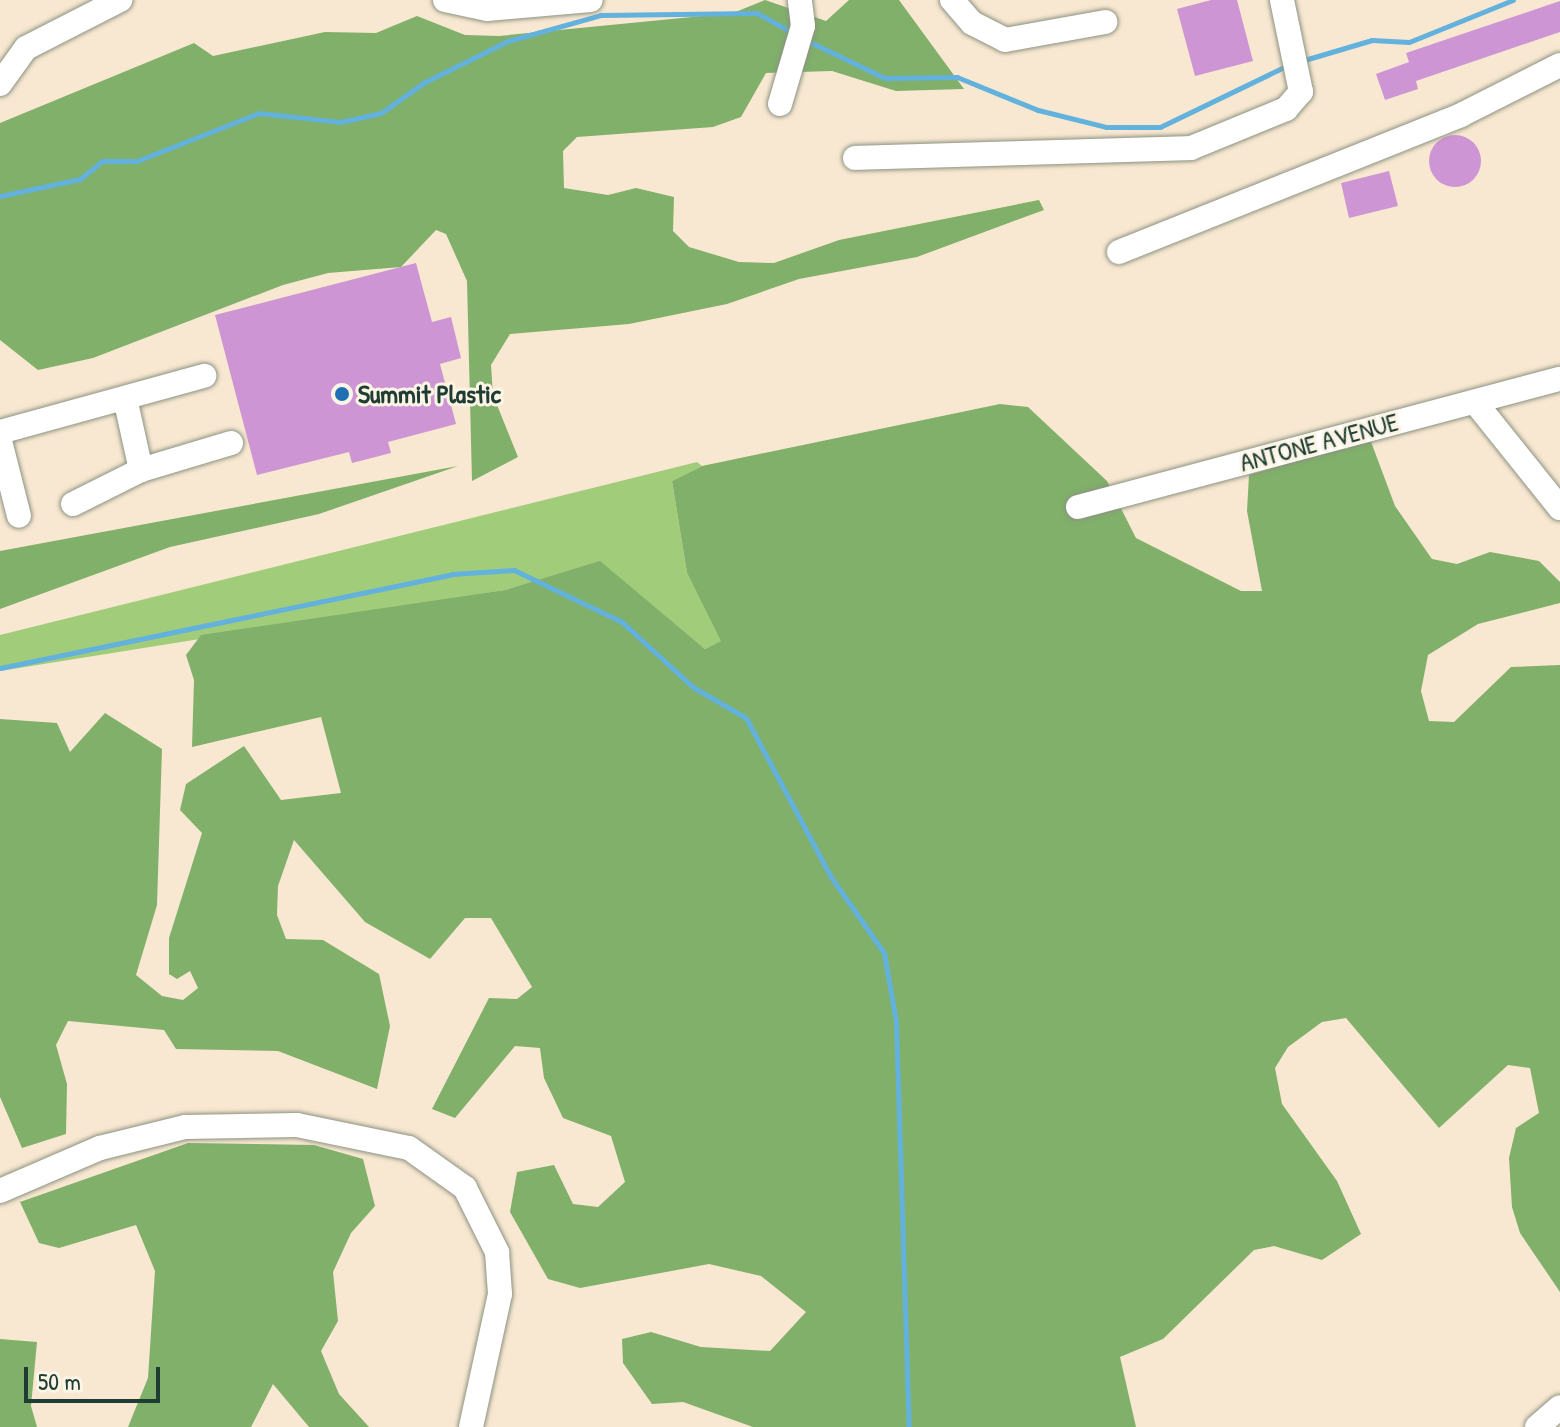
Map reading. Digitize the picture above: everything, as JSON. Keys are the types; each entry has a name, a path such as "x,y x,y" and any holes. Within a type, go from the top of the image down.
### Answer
{"street":[{"path":"0,84 26,48 120,0"},
{"path":"445,0 487,9 591,0"},
{"path":"780,104 800,35 800,0"},
{"path":"952,0 972,23 1005,40 1105,22"},
{"path":"855,158 1191,148 1286,109 1301,92 1300,70 1282,0"},
{"path":"1119,252 1461,115 1560,65"},
{"path":"0,432 204,376"},
{"name":"ANTONE AVENUE","path":"1078,507 1560,379"},
{"path":"125,398 141,470"},
{"path":"1475,402 1560,508"},
{"path":"0,441 19,516"},
{"path":"73,504 141,470 231,443"},
{"path":"0,1191 100,1148 185,1127 297,1125 409,1148 465,1188 497,1252 500,1294 471,1427"},
{"path":"1537,1427 1560,1407"}],"green space":[{"path":"765,0 826,21 849,0 899,0 964,89 896,91 832,71 766,73 741,117 713,127 577,137 563,151 564,188 608,195 636,188 674,197 673,231 689,247 739,262 774,263 839,240 1039,200 1044,210 917,257 799,279 727,304 629,324 510,334 491,365 493,395 518,457 472,481 467,281 446,234 436,230 401,267 328,273 283,285 93,358 38,370 0,340 0,123 194,43 213,56 325,32 376,33 417,16 465,35 499,36 733,13"},
{"path":"1000,404 1028,407 1107,481 1136,538 1241,591 1262,591 1247,511 1249,475 1370,439 1395,506 1432,559 1457,564 1490,552 1539,561 1560,582 1560,603 1478,624 1428,655 1421,691 1429,721 1454,722 1511,667 1560,665 1560,1292 1520,1233 1512,1207 1509,1158 1516,1128 1539,1113 1530,1068 1508,1065 1439,1128 1346,1018 1322,1022 1288,1047 1275,1068 1282,1104 1337,1181 1361,1234 1322,1260 1274,1246 1254,1250 1163,1339 1120,1357 1136,1427 753,1427 683,1402 652,1404 623,1363 622,1339 651,1332 701,1347 770,1351 806,1312 761,1276 709,1264 580,1288 548,1279 510,1212 517,1172 554,1165 573,1204 598,1207 625,1182 611,1136 563,1118 544,1078 540,1048 515,1046 455,1118 432,1109 489,998 517,999 532,987 491,918 465,918 430,959 365,922 294,840 278,886 277,915 286,939 323,940 379,974 390,1026 377,1089 278,1051 176,1049 164,1030 68,1021 56,1045 67,1084 66,1134 22,1148 0,1097 0,719 57,723 70,752 105,713 162,749 157,905 136,975 162,996 183,1000 198,988 190,971 177,979 169,974 169,938 202,833 180,810 186,784 244,746 281,800 341,793 321,717 192,747 194,680 186,655 201,635 505,590 600,561 705,649 721,641 687,573 672,481 702,466"},
{"path":"697,462 702,466 672,481 687,573 722,641 705,649 600,562 505,590 0,671 0,635"},
{"path":"458,466 319,514 170,547 0,609 0,551"},
{"path":"188,1143 314,1145 363,1159 375,1206 351,1233 333,1272 338,1321 321,1351 339,1394 369,1427 309,1427 273,1384 251,1427 128,1427 148,1378 155,1271 136,1225 59,1248 39,1243 20,1202"},
{"path":"0,1339 37,1342 31,1406 37,1427 0,1427"}],"building":[{"path":"1211,0 1237,0 1253,61 1195,76 1177,9"},
{"path":"1560,1 1560,32 1416,81 1418,89 1385,100 1376,74 1409,62 1406,53"},
{"path":"1455,135 1473,143 1481,161 1473,179 1455,187 1437,179 1429,161 1437,143"},
{"path":"1389,171 1398,206 1349,218 1341,183"},
{"name":"Summit Plastic","path":"416,263 432,322 451,317 461,358 440,364 456,424 388,442 391,453 352,463 349,452 257,475 215,315"}],"waterway":[{"path":"1301,61 1372,40 1409,42 1513,0"},
{"path":"0,196 80,179 102,161 137,161 259,113 340,122 381,113 425,82 508,41 601,15 757,13 793,33"},
{"path":"806,40 885,78 957,77 1038,110 1106,127 1160,127 1288,65"},
{"path":"0,668 452,574 514,570 622,622 693,687 746,718 831,877 884,953 896,1022 909,1427"}],"place":[{"name":"Summit Plastic","path":"342,394"}]}
